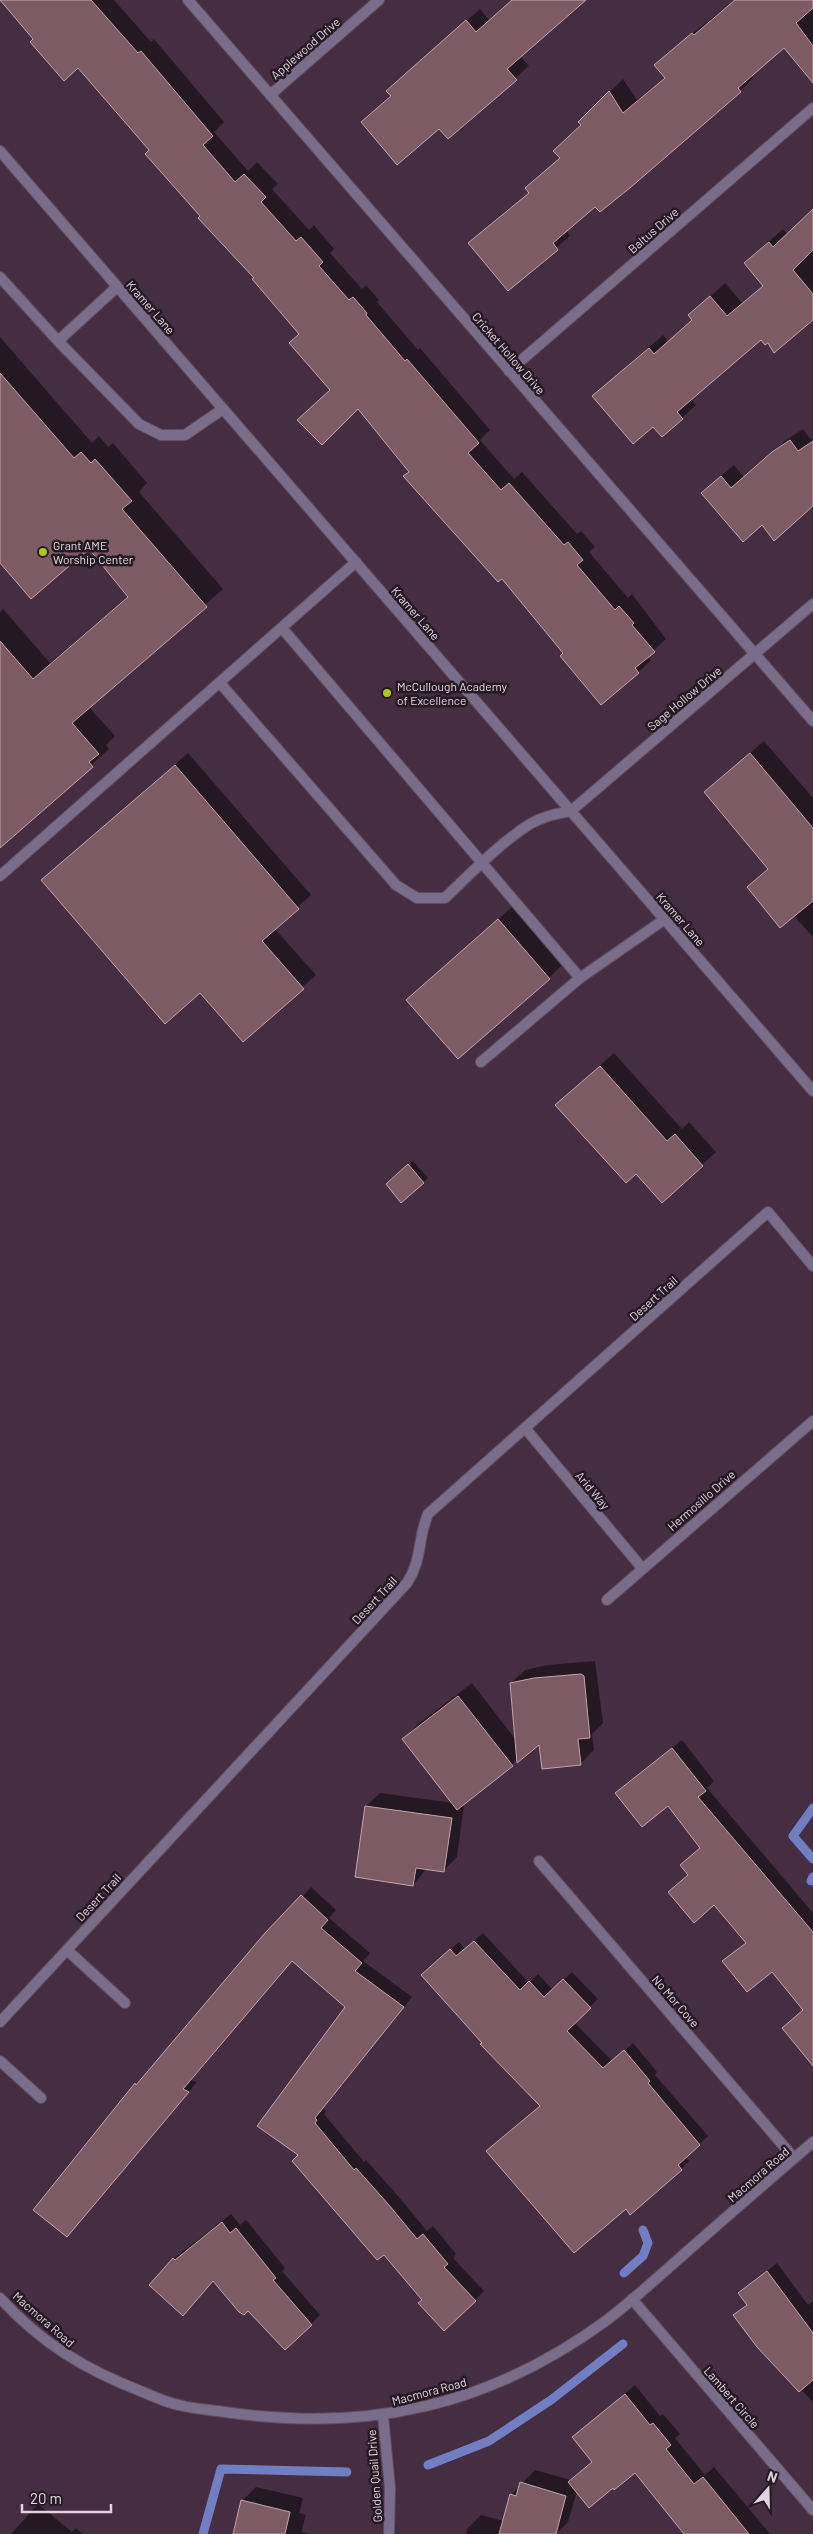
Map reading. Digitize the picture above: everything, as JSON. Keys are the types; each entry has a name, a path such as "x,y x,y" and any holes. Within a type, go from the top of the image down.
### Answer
{"street":[{"name":"Cricket Hollow Drive","path":"188,0 813,721"},
{"name":"Applewood Drive","path":"270,95 379,0"},
{"name":"Baltus Drive","path":"508,371 813,108"},
{"name":"Kramer Lane","path":"0,151 813,1091"},
{"path":"0,277 58,341 138,424 161,435 185,436 223,409"},
{"path":"58,341 117,287"},
{"path":"0,876 356,562"},
{"name":"Sage Hollow Drive","path":"571,811 813,604"},
{"path":"282,628 580,978"},
{"path":"220,683 396,885 418,898 445,898 482,863 530,824 548,816 571,811"},
{"path":"481,1062 580,978 664,919"},
{"name":"Desert Trail","path":"0,2022 407,1583 416,1569 421,1530 428,1514 768,1212 813,1266"},
{"name":"Hermosillo Drive","path":"607,1600 813,1420"},
{"name":"Arid Way","path":"525,1428 642,1568"},
{"name":"No Mor Cove","path":"539,1861 794,2158"},
{"path":"67,1950 125,2003"},
{"path":"0,2061 41,2098"},
{"name":"Macmora Road","path":"0,2298 13,2312 60,2353 115,2382 177,2405 301,2420 349,2420 416,2410 480,2390 562,2348 606,2321 813,2142"},
{"name":"Lambert Circle","path":"632,2300 813,2510"},
{"name":"Golden Quail Drive","path":"383,2416 390,2488 389,2534"}],"building":[{"path":"0,0 91,0 138,53 141,51 213,136 203,145 235,182 244,174 266,197 261,202 296,241 301,237 323,262 319,266 349,300 353,297 405,361 407,359 479,443 468,453 501,490 509,483 564,545 568,542 583,560 577,565 615,610 619,606 634,623 632,625 655,652 635,668 639,673 601,705 560,656 563,653 502,579 498,582 403,476 409,472 358,409 322,445 297,420 330,390 289,343 299,334 252,279 254,278 198,218 200,216 145,154 149,150 78,68 64,81 30,42 33,39"},
{"path":"512,0 586,0 507,69 517,80 448,139 439,129 397,165 361,122 391,96 386,91 466,20 476,32"},
{"path":"735,0 813,0 813,8 796,23 813,46 813,83 784,48 738,88 741,92 631,187 600,212 595,207 553,243 558,250 508,291 468,243 529,193 525,188 560,158 553,151 581,125 578,122 609,91 623,113 665,78 654,65 692,33 694,35"},
{"path":"813,209 813,250 793,270 813,294 813,320 774,353 768,343 765,345 761,340 677,412 683,419 662,437 653,427 633,444 592,396 649,348 654,354 692,320 688,315 710,296 727,316 763,286 744,263 769,242 773,247"},
{"name":"Grant AME Worship Center","path":"0,373 74,458 81,452 91,463 95,459 132,501 122,509 207,607 72,723 99,754 89,762 93,767 0,848 0,641 33,679 128,597 89,549 31,599 0,563"},
{"path":"790,440 798,451 813,441 813,506 774,541 762,525 743,542 701,493 721,476 731,488 772,452"},
{"path":"750,753 813,828 813,901 780,928 747,887 768,869 704,792"},
{"path":"175,765 299,909 262,941 304,989 243,1042 200,993 165,1024 41,880"},
{"path":"498,919 550,979 458,1059 406,1000"},
{"path":"600,1066 667,1141 675,1134 703,1166 662,1203 636,1174 626,1183 555,1105"},
{"path":"408,1164 424,1183 401,1203 386,1184"},
{"path":"581,1674 584,1676 590,1738 578,1739 581,1765 542,1769 539,1745 517,1763 510,1683 534,1678"},
{"path":"458,1696 513,1766 457,1810 402,1739"},
{"path":"672,1748 706,1791 698,1797 813,1932 813,2066 782,2028 803,2010 772,1972 747,1992 722,1961 746,1943 714,1905 694,1923 668,1892 688,1875 680,1865 700,1848 668,1806 642,1827 615,1793"},
{"path":"365,1806 452,1818 444,1872 416,1868 413,1886 355,1877"},
{"path":"301,1895 328,1920 321,1928 362,1963 355,1971 404,2007 315,2118 317,2120 315,2123 354,2170 356,2168 417,2239 423,2234 448,2264 444,2267 476,2301 444,2331 418,2303 422,2300 384,2255 377,2260 292,2161 298,2155 257,2126 345,2007 292,1961 183,2089 189,2092 67,2237 33,2210 135,2083 136,2085 265,1933"},
{"path":"474,1941 520,1990 529,1981 544,1997 563,1979 591,2008 567,2031 603,2068 624,2050 650,2081 648,2083 700,2145 678,2165 682,2170 630,2215 626,2209 574,2253 486,2151 540,2106 480,2044 482,2043 421,1975 450,1949 456,1956"},
{"path":"222,2222 230,2233 236,2228 276,2278 273,2280 312,2325 285,2350 248,2311 244,2315 239,2312 213,2281 183,2316 149,2285 173,2258 175,2260"},
{"path":"767,2271 813,2333 813,2380 799,2392 757,2347 733,2315 747,2305 738,2293"},
{"path":"625,2394 650,2425 653,2423 671,2445 666,2449 694,2484 703,2477 749,2534 684,2534 635,2473 589,2508 568,2482 592,2462 572,2437"},
{"path":"520,2482 566,2496 556,2534 499,2534 510,2494 516,2496"},
{"path":"241,2500 290,2512 285,2534 233,2534"}],"waterway":[{"path":"813,1808 793,1836 813,1859"},
{"path":"811,1881 813,1877"},
{"path":"624,2273 643,2256 648,2243 643,2230"},
{"path":"428,2465 489,2441 551,2400 623,2344"},
{"path":"203,2534 221,2469 347,2472"}],"place":[{"name":"Grant AME Worship Center","path":"43,552"},
{"name":"McCullough Academy of Excellence","path":"387,693"}]}
